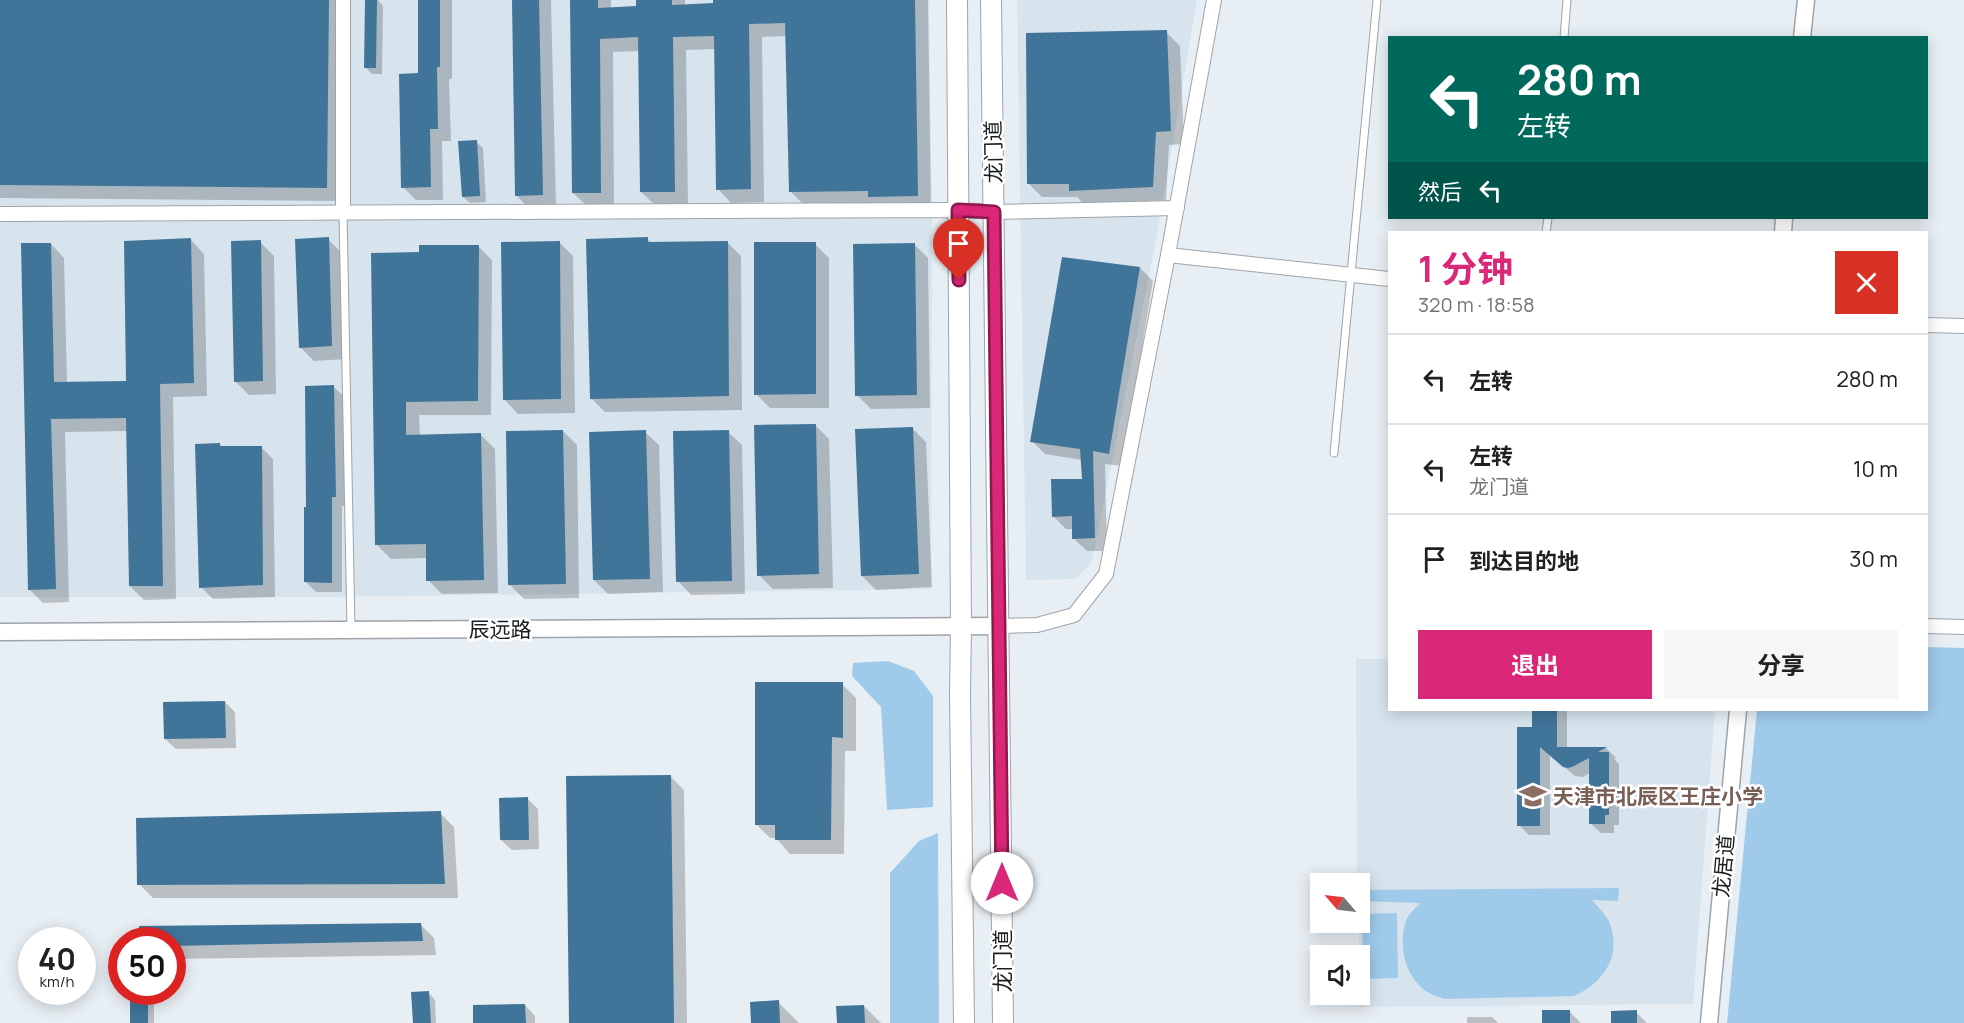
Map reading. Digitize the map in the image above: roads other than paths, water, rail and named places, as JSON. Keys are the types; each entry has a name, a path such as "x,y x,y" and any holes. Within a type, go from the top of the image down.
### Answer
{"main road":[{"name":"龙门道","path":"957,0 964,1023"},
{"name":"龙门道","path":"991,0 1003,1023"}],"street":[{"path":"343,0 343,212"},
{"path":"1000,626 1037,625 1074,615 1106,574 1215,0"},
{"path":"1802,36 1806,0"},
{"path":"0,214 958,210 994,212 1177,208"},
{"path":"1168,255 1388,279"},
{"path":"1928,325 1964,326"},
{"name":"辰远路","path":"0,632 1000,626"},
{"path":"1928,627 1964,627"},
{"name":"龙居道","path":"1709,1023 1738,711"}],"lane":[{"path":"1334,453 1377,0"},
{"path":"1564,36 1568,0"},
{"path":"343,212 351,630"}],"place":[{"name":"天津市北辰区王庄小学","path":"1533,796"}]}
